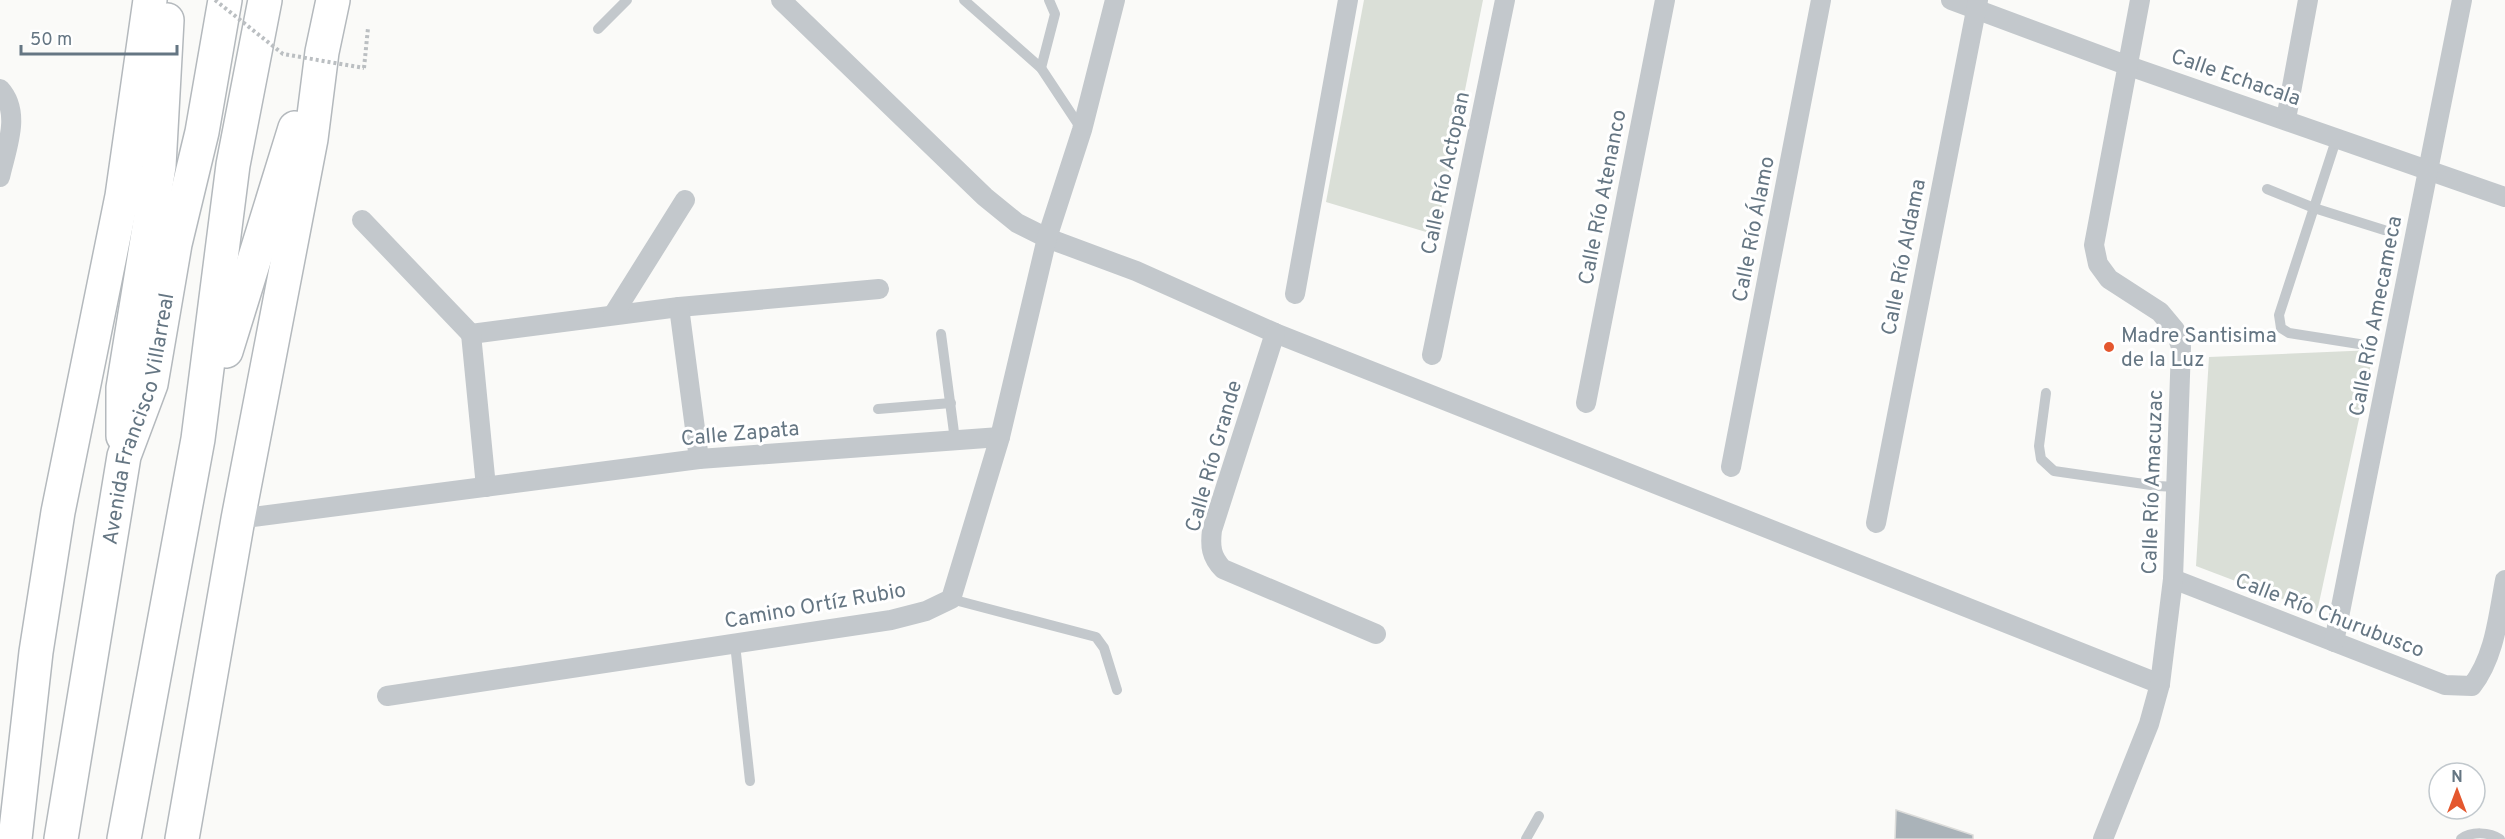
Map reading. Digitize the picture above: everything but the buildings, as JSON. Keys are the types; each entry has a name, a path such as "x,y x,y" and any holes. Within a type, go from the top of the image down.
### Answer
{"highway":[{"path":"15,839 23,754 58,512 122,196 150,0"},
{"path":"124,456 123,388 159,166 168,0"},
{"name":"Avenida Francisco Villarreal","path":"61,839 124,456 151,384 175,244 202,132 225,0"},
{"path":"124,839 198,439 233,165 265,0"},
{"path":"182,839 310,139 322,52 333,0"},
{"path":"198,439 287,152 322,52"}],"street":[{"path":"781,0 986,197 1017,223 1047,238 1136,271 1275,333 2160,684"},
{"path":"951,599 1000,437 1047,238 1082,130 1115,0"},
{"path":"1295,294 1348,0"},
{"name":"Calle Río Actopan","path":"1432,355 1505,0"},
{"name":"Calle Río Atenanco","path":"1586,403 1665,0"},
{"name":"Calle Río Álamo","path":"1731,467 1821,0"},
{"name":"Calle Echacala","path":"1951,0 1977,4 2126,64 2505,197"},
{"name":"Calle Río Amacuzac","path":"2103,839 2149,724 2160,684 2173,579 2181,347 2175,330 2160,312 2109,279 2098,264 2094,245 2126,64 2140,0"},
{"path":"2286,119 2308,0"},
{"name":"Calle Río Amecameca","path":"2334,642 2462,0"},
{"name":"Calle Río Aldama","path":"1876,523 1977,4"},
{"path":"0,177 12,120 11,106 2,91"},
{"path":"613,315 686,200"},
{"path":"362,220 471,334 486,487"},
{"path":"471,334 679,307 879,289"},
{"path":"679,307 699,459"},
{"name":"Calle Río Grande","path":"1275,333 1212,530 1212,553 1223,569 1376,634"},
{"name":"Calle Zapata","path":"236,534 486,487 699,459 1000,437"},
{"name":"Calle Río Churubusco","path":"2173,579 2445,685 2472,686 2484,671 2491,651 2505,580"},
{"name":"Camino Ortíz Rubio","path":"387,696 891,620 926,611 951,599"}],"lane":[{"path":"598,29 627,0"},
{"path":"964,0 1041,68 1082,130"},
{"path":"1041,68 1055,14 1049,0"},
{"path":"2337,137 2279,315 2281,328 2289,333 2359,344"},
{"path":"2267,189 2314,208 2384,230"},
{"path":"940,334 956,440"},
{"path":"2046,393 2039,446 2041,459 2054,471 2158,486 2176,486"},
{"path":"878,409 951,403"},
{"path":"951,599 1096,637 1104,648 1118,690"},
{"path":"735,644 750,781"},
{"path":"1526,839 1539,816"},
{"path":"2461,839 2480,833 2500,839"}],"path":[{"path":"215,0 283,54 364,68 368,28"}],"shaded area":[{"path":"1364,0 1483,0 1436,235 1326,202"},
{"path":"2374,350 2317,612 2196,566 2209,357"}],"place":[{"name":"Madre Santisima de la Luz","path":"2109,347"}]}
